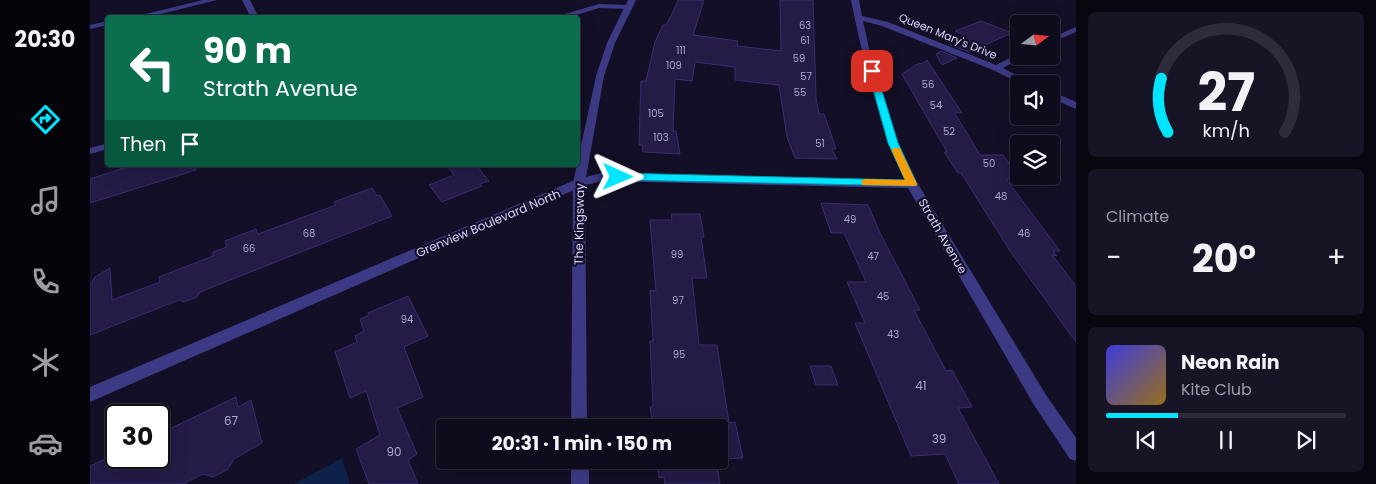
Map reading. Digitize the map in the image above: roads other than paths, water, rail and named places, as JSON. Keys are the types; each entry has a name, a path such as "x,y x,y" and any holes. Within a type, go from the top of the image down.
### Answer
{"street":[{"path":"146,15 213,0"},
{"path":"246,0 254,15"},
{"name":"Strath Avenue","path":"854,0 857,17 893,143 912,184 1040,400 1076,453"},
{"path":"566,15 598,6 630,4"},
{"name":"The Kingsway","path":"580,419 579,183 600,76 611,43 630,4"},
{"name":"Queen Mary's Drive","path":"857,17 886,24 1010,75"},
{"path":"90,27 105,24"},
{"path":"1060,37 1076,29"},
{"path":"996,68 1010,61"},
{"path":"1060,98 1076,106"},
{"path":"90,151 105,147"},
{"name":"Grenview Boulevard North","path":"90,395 579,183 601,177 912,184"},
{"path":"580,469 580,484"}],"water":[{"path":"342,458 350,483 294,484"}]}
